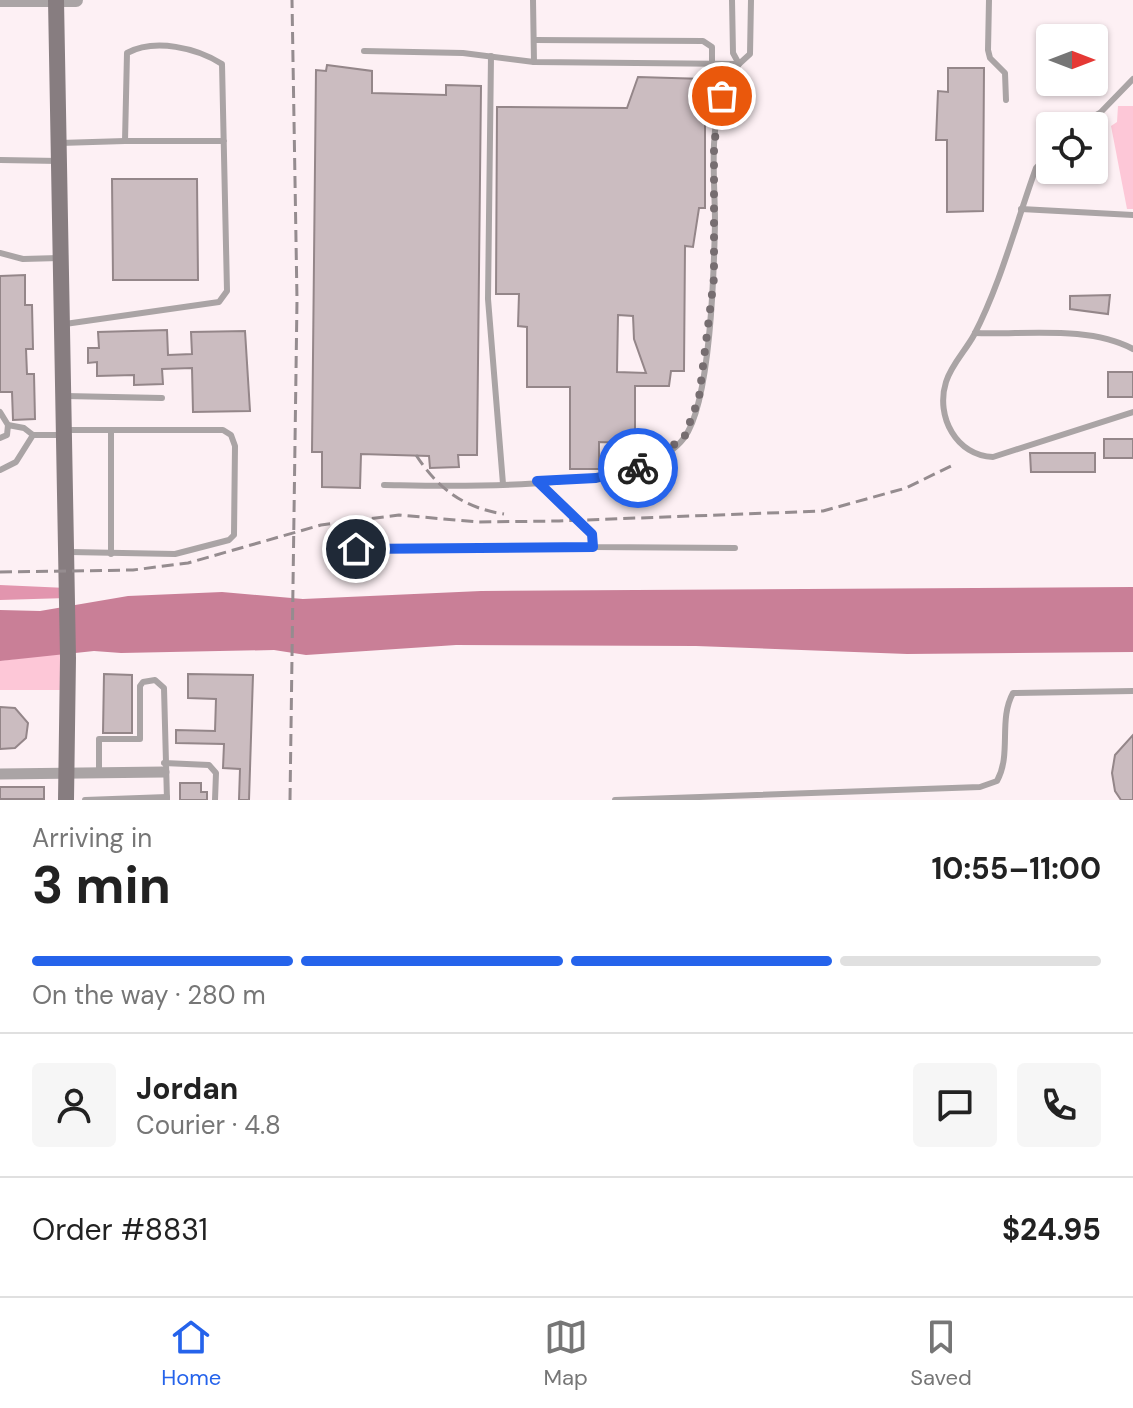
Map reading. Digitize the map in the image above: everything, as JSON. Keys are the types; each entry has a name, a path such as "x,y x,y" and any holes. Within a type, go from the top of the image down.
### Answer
{"main road":[{"path":"56,0 68,658 66,800"}],"street":[{"path":"0,0 76,0"},
{"path":"0,774 99,773 164,768"}],"lane":[{"path":"533,0 534,62"},
{"path":"732,0 733,53 739,64"},
{"path":"384,485 503,484 596,478 633,470 684,438 699,398 714,278 714,144 722,96 739,64 750,54 751,0"},
{"path":"989,0 988,50 990,58 1005,73 1006,100"},
{"path":"535,40 703,41 712,47 712,62"},
{"path":"62,324 219,302 227,291 222,64 188,48 135,49 127,53 125,141"},
{"path":"364,51 491,56 534,62 739,64"},
{"path":"491,56 488,299 503,484"},
{"path":"1101,112 1133,79"},
{"path":"58,143 224,141"},
{"path":"0,160 59,161"},
{"path":"1036,168 975,333 946,381 943,405 949,429 964,449 977,457 993,457 1133,412"},
{"path":"1021,209 1133,215"},
{"path":"0,253 23,259 60,258"},
{"path":"975,333 1090,336 1120,342 1133,349"},
{"path":"63,396 162,398"},
{"path":"0,412 8,425 7,435 0,438"},
{"path":"8,425 24,428 33,435 111,430 223,430 231,435 235,446 234,535 229,540 175,554 66,552"},
{"path":"111,430 111,554"},
{"path":"0,470 16,462 33,435"},
{"path":"537,481 592,534 593,547"},
{"path":"356,549 735,548"},
{"path":"85,800 167,799 164,688 160,683 149,680 140,686 140,739 99,739 99,773"},
{"path":"615,800 980,787 997,781 1003,771 1006,705 1013,693 1133,691"},
{"path":"164,768 209,765 216,773 215,800"}],"shaded area":[{"path":"1118,106 1133,106 1133,209 1127,209 1111,126 1117,122"},
{"path":"0,585 67,588 67,598 0,600"},
{"path":"1133,587 1133,652 907,654 696,646 456,645 306,655 274,650 94,651 0,661 0,610 40,611 128,596 222,592 303,599 481,591"},
{"path":"68,652 66,690 0,690 0,661"}],"building":[{"path":"327,65 372,71 372,93 446,95 446,85 481,86 477,455 458,455 459,467 430,468 429,456 361,454 360,488 322,487 322,452 312,452 316,70 326,71"},
{"path":"948,68 984,68 983,211 947,212 947,140 936,140 938,91 948,92"},
{"path":"638,77 705,79 705,208 699,208 693,247 685,246 684,371 671,371 669,386 635,386 635,443 599,442 599,469 570,469 570,387 527,387 527,327 518,326 519,294 496,294 497,107 627,108","holes":["618,315 633,316 634,339 646,373 617,372"]},
{"path":"112,179 197,179 198,280 113,280"},
{"path":"25,275 25,305 32,305 33,349 26,349 27,374 34,374 35,419 13,420 12,392 0,392 0,276"},
{"path":"1110,295 1108,314 1070,309 1070,296"},
{"path":"167,330 168,355 192,354 191,332 245,331 250,411 193,412 192,368 162,369 163,384 134,385 134,375 97,376 97,362 88,363 88,348 99,348 98,332"},
{"path":"1108,372 1133,372 1133,397 1108,397"},
{"path":"1104,439 1133,439 1133,458 1104,458"},
{"path":"1030,453 1095,453 1095,472 1031,472"},
{"path":"104,674 132,675 132,733 103,733"},
{"path":"188,674 253,675 249,800 239,800 240,769 223,768 224,744 176,743 176,730 215,731 216,699 188,698"},
{"path":"0,707 15,708 28,723 26,738 15,748 0,749"},
{"path":"1133,735 1133,800 1121,800 1115,791 1112,773 1115,755"},
{"path":"180,783 201,783 201,792 207,792 207,800 180,800"},
{"path":"0,787 44,787 44,799 0,799"}],"railway":[{"path":"290,800 297,300 292,0"},
{"path":"416,455 433,478 453,495 476,507 504,514"},
{"path":"0,572 133,570 188,563 321,525 399,515 478,522 823,511 906,488 951,466"}],"way so far":[{"path":"638,468 665,454 684,438 699,398 714,278 714,144 722,96"}],"route":[{"path":"356,549 484,551 593,547 592,534 537,481 596,478 638,468"}]}
